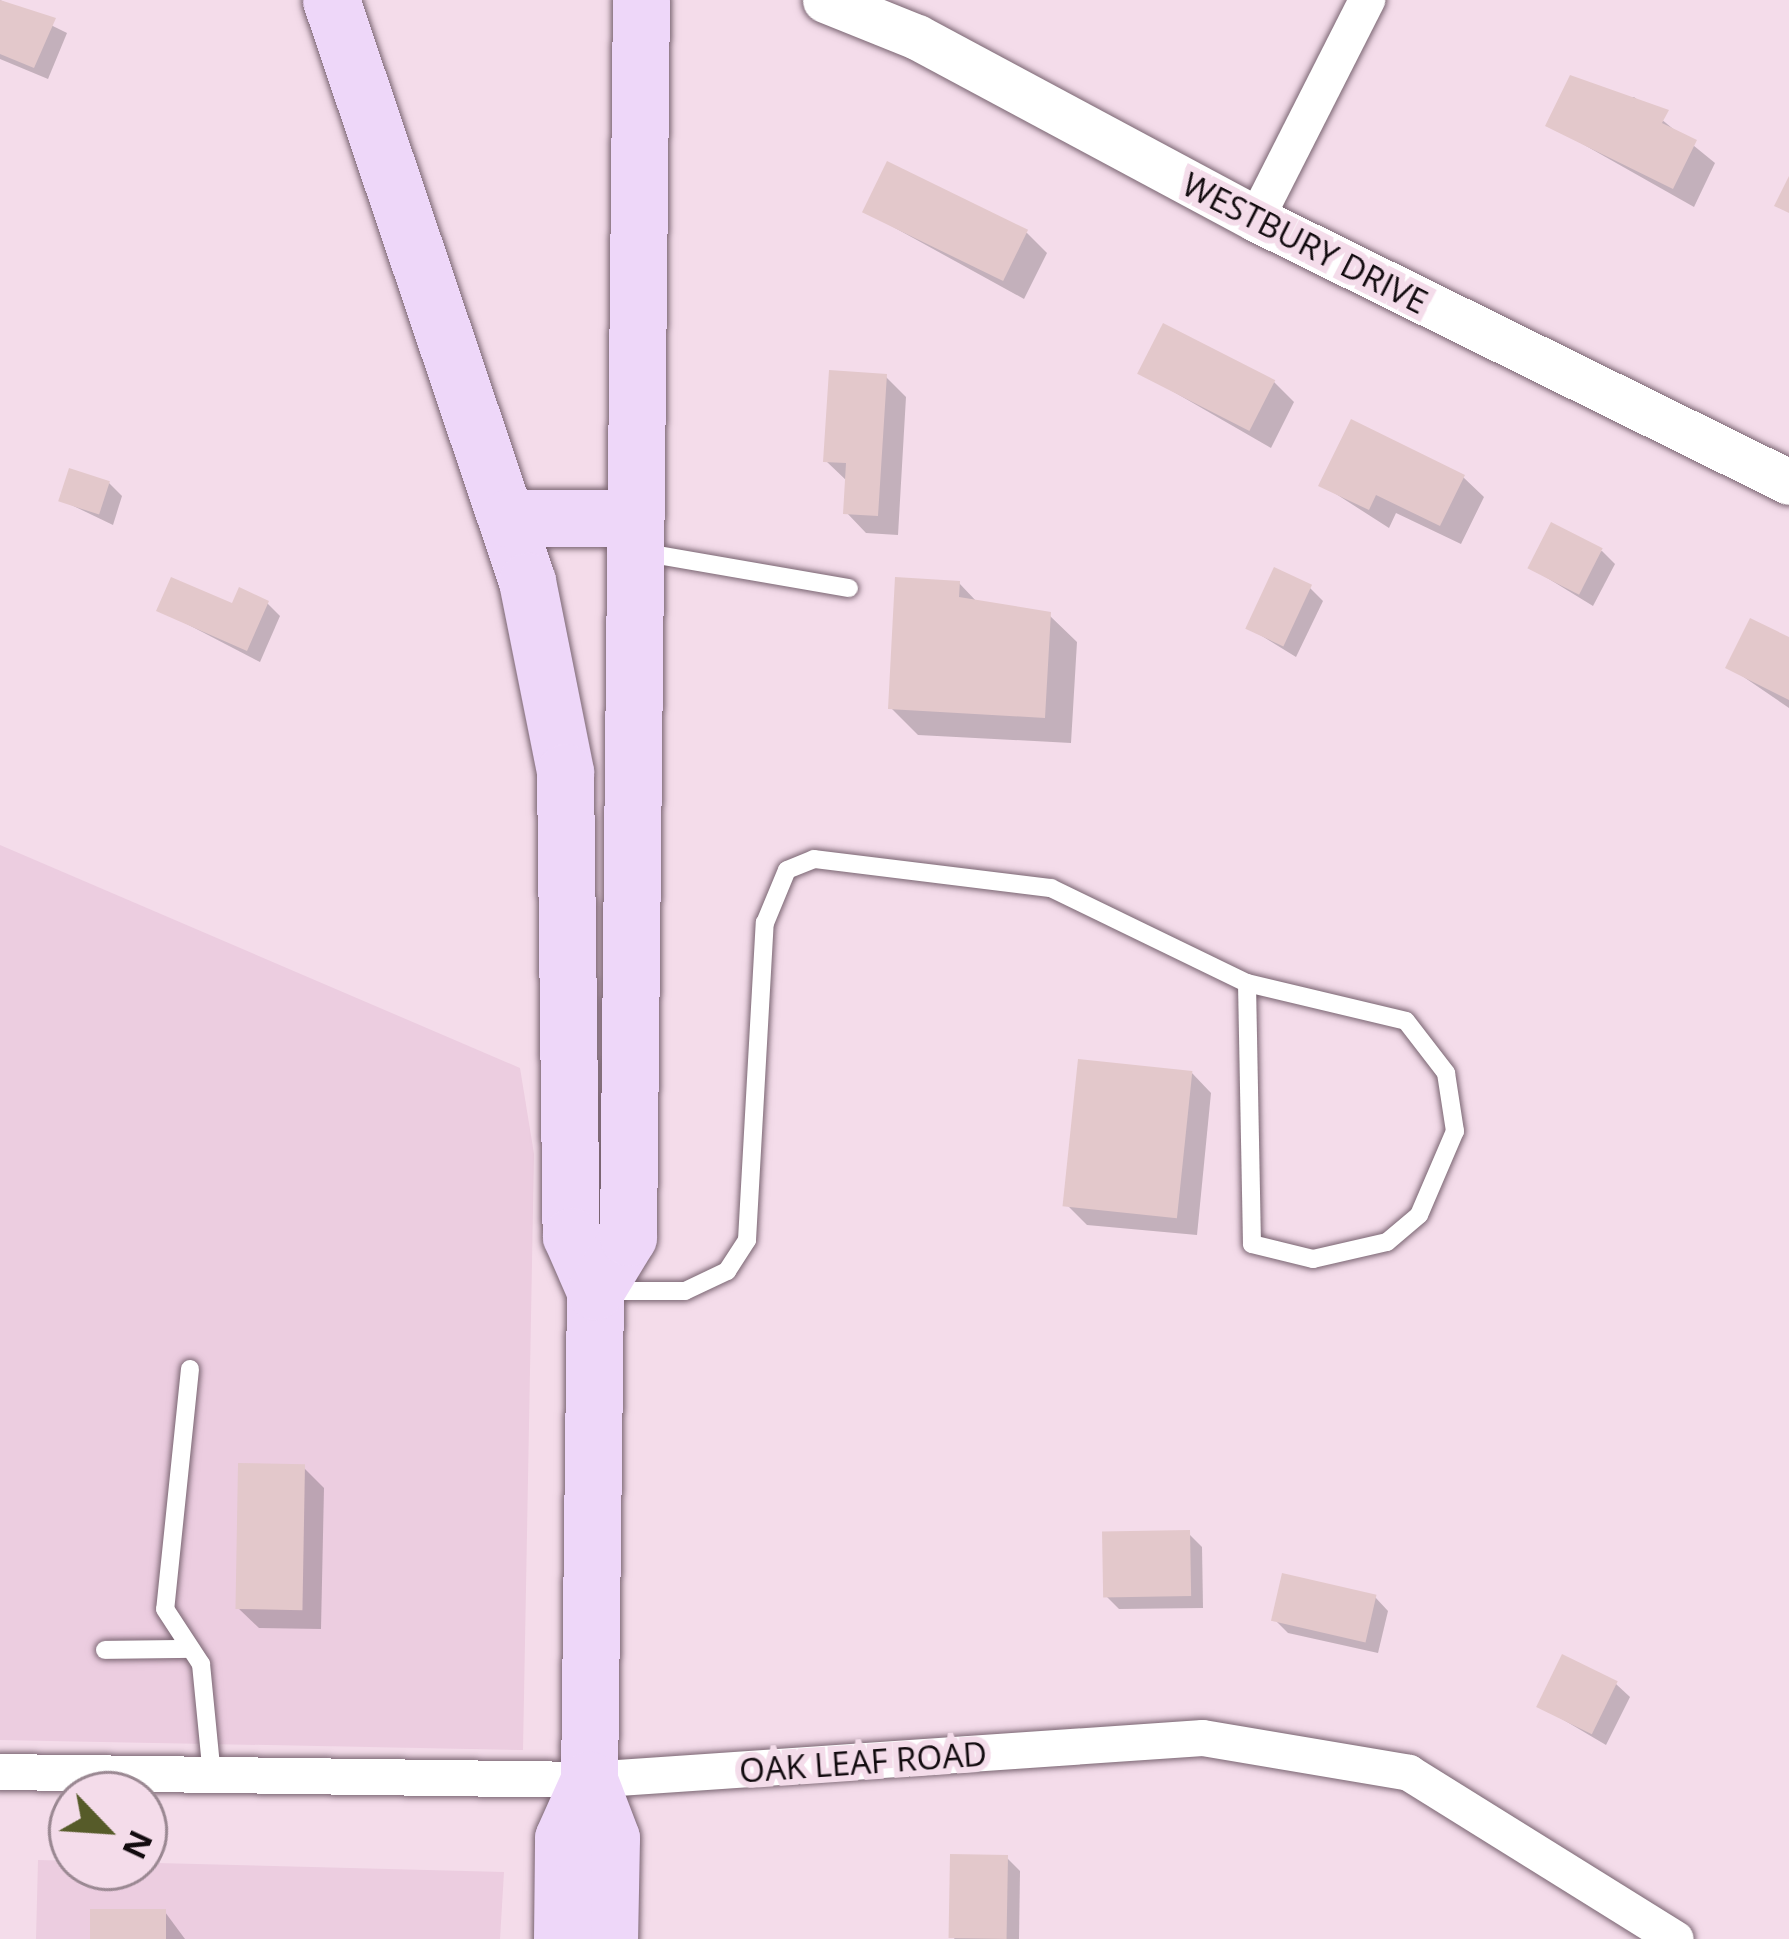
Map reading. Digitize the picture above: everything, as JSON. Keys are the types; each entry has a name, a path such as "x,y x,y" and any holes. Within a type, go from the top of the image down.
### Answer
{"main road":[{"path":"331,0 507,518 566,772 571,1237 595,1291 589,1780 611,1838 609,1939"},
{"path":"595,1291 628,1237 640,0"},
{"path":"507,518 635,535"},
{"path":"562,1939 563,1838 589,1780"}],"street":[{"name":"WESTBURY DRIVE","path":"825,0 917,37 1256,219 1789,482"},
{"path":"1256,219 1367,0"},
{"name":"OAK LEAF ROAD","path":"0,1772 589,1780 1203,1738 1409,1773 1676,1939"}],"lane":[{"path":"635,535 849,588"},
{"path":"595,1291 685,1291 727,1271 747,1240 765,923 787,871 814,859 1051,888 1247,983 1406,1021 1446,1073 1455,1131 1438,1183 1387,1242 1313,1258 1252,1244 1247,983"},
{"path":"190,1369 165,1609 189,1649 214,1720 212,1777"},
{"path":"105,1650 189,1649"}],"shaded area":[{"path":"0,845 520,1068 534,1154 523,1750 0,1740"},
{"path":"38,1860 48,1860 48,1891 168,1891 168,1863 504,1872 500,1939 36,1939"}],"building":[{"path":"0,0 56,18 34,68 0,54"},
{"path":"1570,75 1669,110 1662,123 1697,140 1673,189 1545,126"},
{"path":"887,161 1028,230 1003,281 862,212"},
{"path":"1789,176 1789,213 1774,206"},
{"path":"1163,323 1275,380 1249,431 1137,374"},
{"path":"829,370 887,374 878,516 843,514 846,463 823,462"},
{"path":"1351,419 1465,475 1440,526 1376,495 1369,510 1318,486"},
{"path":"69,468 110,481 99,515 58,501"},
{"path":"1551,522 1603,548 1579,595 1527,568"},
{"path":"1274,567 1312,585 1283,646 1245,629"},
{"path":"171,577 232,603 239,587 269,601 247,651 156,611"},
{"path":"895,577 960,581 959,597 1051,612 1045,718 888,709"},
{"path":"1750,618 1789,637 1789,700 1725,668"},
{"path":"1078,1059 1192,1071 1177,1218 1063,1206"},
{"path":"238,1463 305,1464 302,1610 235,1609"},
{"path":"1190,1530 1191,1596 1103,1598 1102,1532"},
{"path":"1282,1573 1377,1595 1365,1643 1271,1621"},
{"path":"1562,1654 1618,1681 1592,1734 1536,1707"},
{"path":"950,1854 1008,1855 1007,1939 949,1938"},
{"path":"90,1909 166,1909 166,1939 90,1939"}]}
